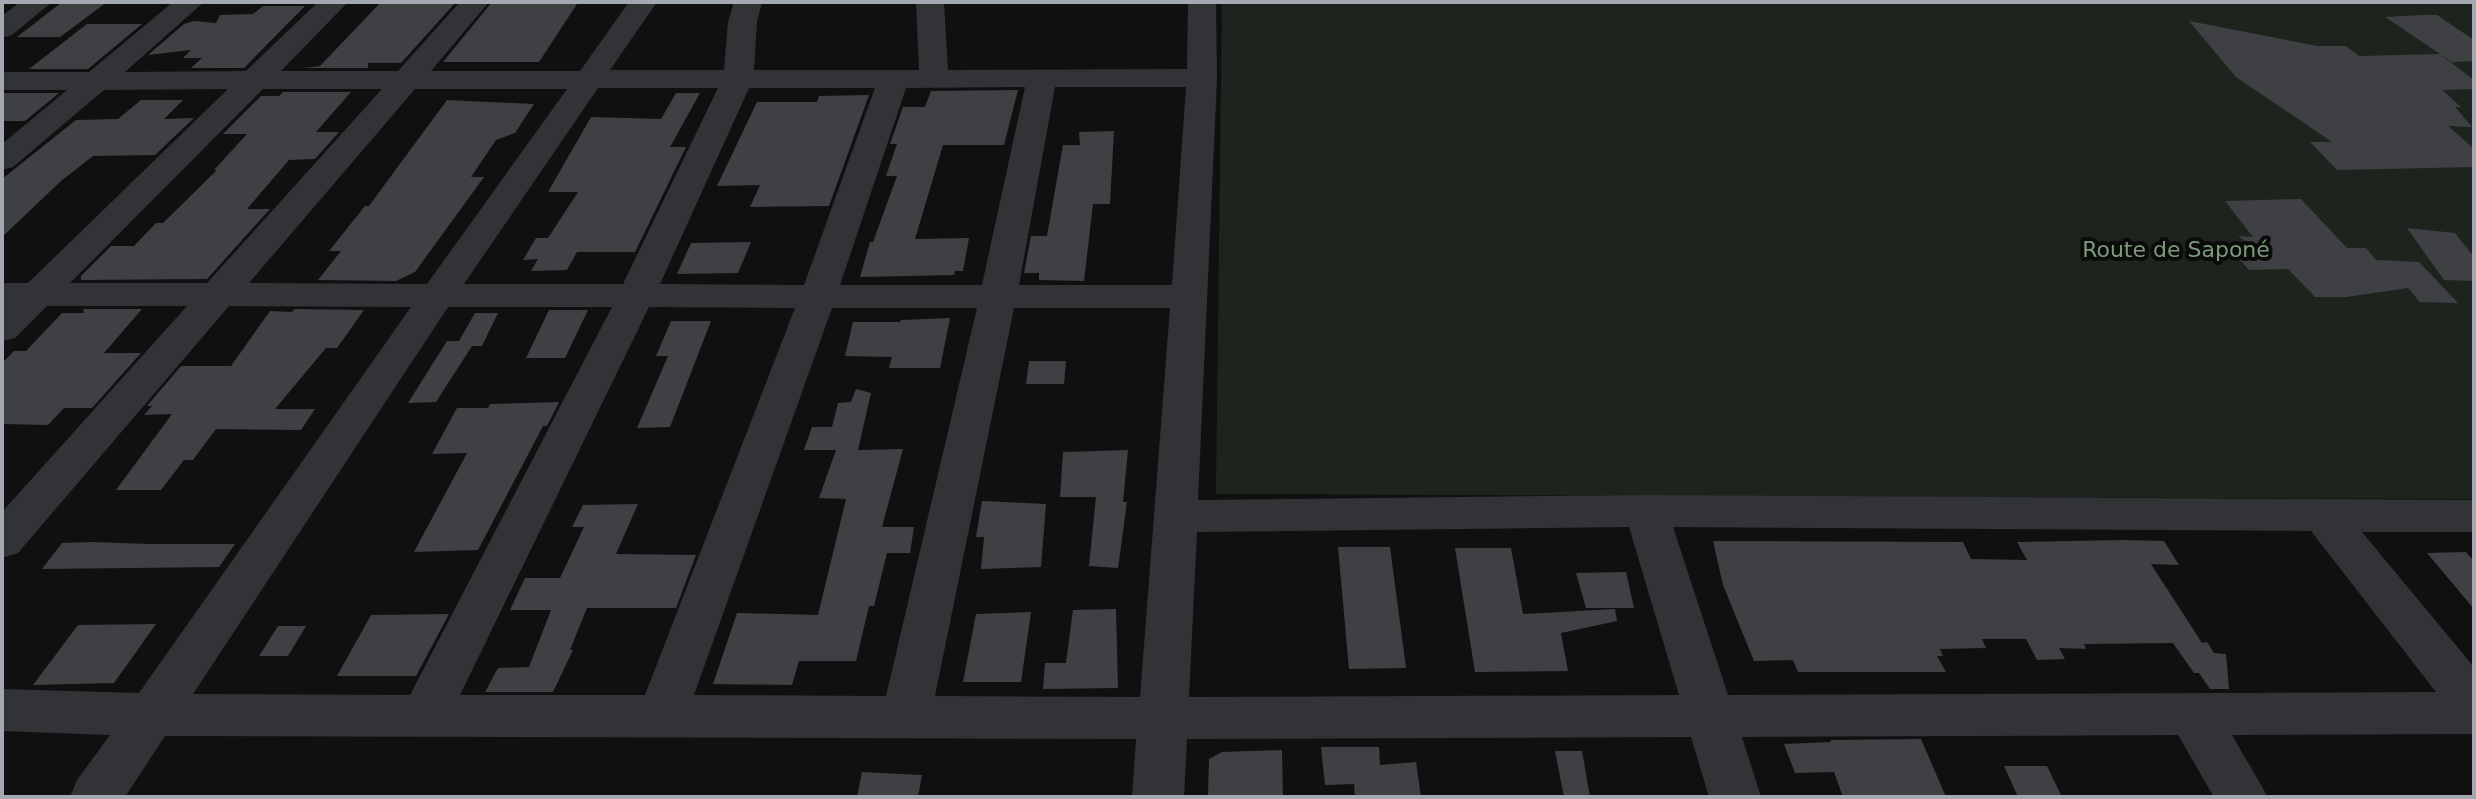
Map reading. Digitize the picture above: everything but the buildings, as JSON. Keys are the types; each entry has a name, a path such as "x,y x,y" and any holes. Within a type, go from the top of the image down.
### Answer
{"street":[{"path":"2,29 38,2"},
{"path":"2,160 190,2"},
{"path":"2,329 20,294 253,82 334,2"},
{"path":"2,541 475,2"},
{"path":"96,797 437,296 643,2"},
{"path":"425,715 638,296 737,79 741,18 748,2"},
{"path":"930,2 934,77"},
{"path":"1158,797 1190,297 1202,78 1202,2"},
{"path":"662,716 818,296 894,78"},
{"path":"906,715 998,297 1042,78"},
{"path":"2,81 1202,78"},
{"path":"20,294 1190,297"},
{"path":"1177,516 1646,511 2474,516"},
{"path":"1646,511 1735,797"},
{"path":"2324,516 2474,703"},
{"path":"2,710 151,715 1162,718 2474,713"},
{"path":"2192,714 2242,797"}],"green space":[{"name":"Route de Saponé","path":"1222,2 2474,2 2474,499 1216,494"}]}
